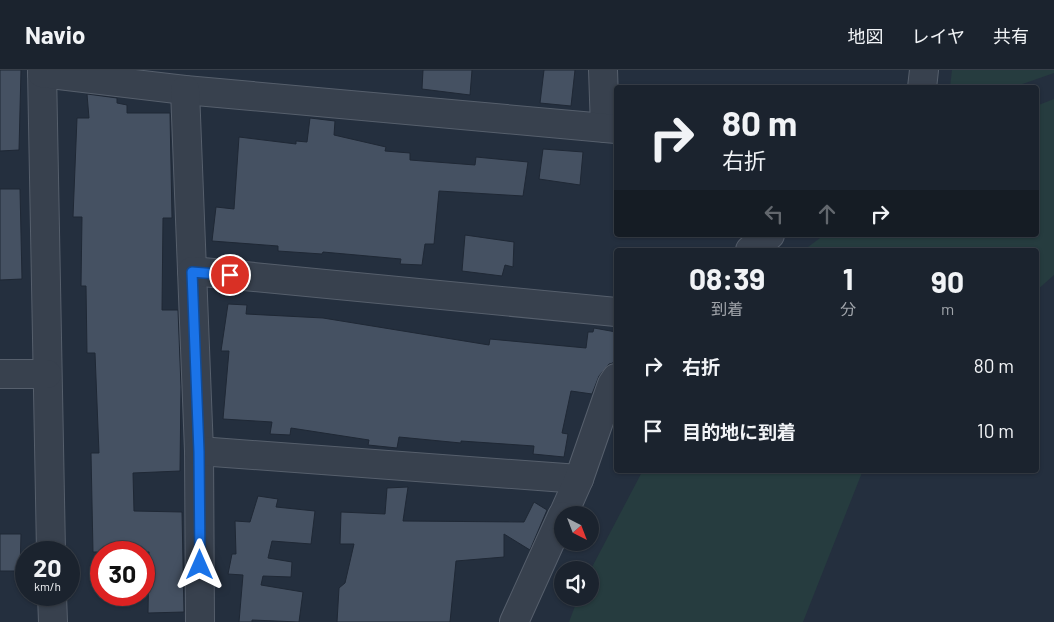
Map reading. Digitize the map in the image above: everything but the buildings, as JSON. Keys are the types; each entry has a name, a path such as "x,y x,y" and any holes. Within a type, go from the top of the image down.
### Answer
{"street":[{"path":"51,541 42,72 185,90 610,129 603,70"},
{"path":"922,85 924,70"},
{"path":"185,90 199,452 200,622"},
{"path":"753,248 767,237"},
{"path":"192,272 614,312"},
{"path":"0,374 47,374"},
{"path":"568,506 580,479 614,381"},
{"path":"199,452 580,479"},
{"path":"514,622 554,535"},
{"path":"52,606 53,622"}],"green space":[{"path":"952,70 1054,70 1054,73 1020,85 950,85"},
{"path":"1054,99 1054,275 1039,288 1039,248 807,248 821,237 1039,237 1039,105"},
{"path":"641,473 862,473 803,622 569,622 575,606 599,606 599,561 595,561"}],"route":[{"path":"200,565 199,452 192,272 230,275"}]}
